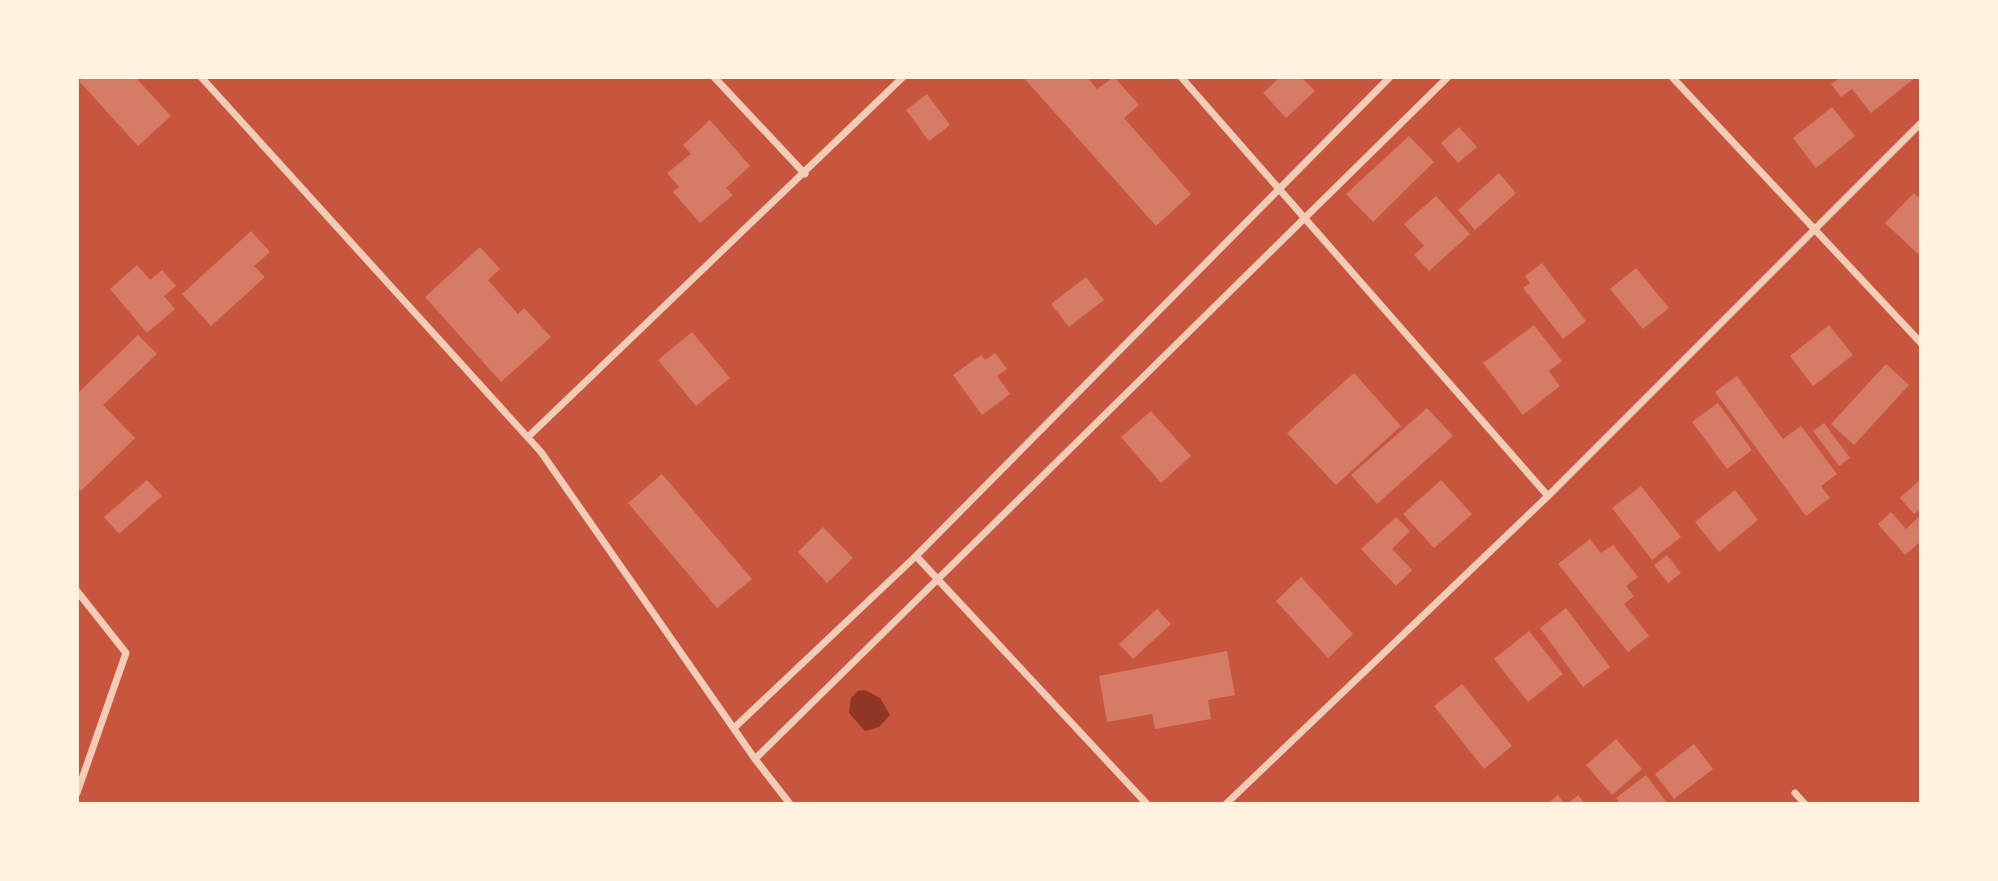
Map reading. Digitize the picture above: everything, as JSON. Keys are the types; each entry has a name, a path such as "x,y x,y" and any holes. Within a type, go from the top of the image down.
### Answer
{"street":[{"path":"201,77 528,437 755,759 790,804"},
{"path":"714,77 805,174"},
{"path":"528,437 805,174 902,77"},
{"path":"1181,77 1548,496"},
{"path":"734,728 916,556 1390,77"},
{"path":"755,759 1447,77"},
{"path":"1672,77 1921,343"},
{"path":"1226,804 1548,496 1921,123"},
{"path":"916,556 1147,804"},
{"path":"77,591 126,653 77,793"},
{"path":"1795,793 1805,804"}],"shaded area":[{"path":"865,690 880,698 890,715 879,727 865,731 849,713 851,698 858,691"}],"building":[{"path":"84,77 135,77 171,116 138,146 79,81"},
{"path":"1023,77 1087,77 1097,89 1114,77 1139,105 1124,118 1191,194 1156,226"},
{"path":"1280,77 1301,77 1315,91 1286,118 1263,93"},
{"path":"1841,77 1916,77 1871,113 1852,89 1841,97 1831,84"},
{"path":"927,94 950,125 929,141 906,110"},
{"path":"1832,107 1855,136 1816,168 1793,138"},
{"path":"710,120 750,166 726,188 733,195 700,223 673,192 679,187 667,173 691,154 683,145"},
{"path":"1459,127 1477,147 1458,163 1441,143"},
{"path":"1409,136 1434,162 1373,222 1346,194"},
{"path":"1499,173 1516,193 1475,230 1458,210"},
{"path":"1914,193 1921,200 1921,251 1918,254 1885,223"},
{"path":"1436,196 1470,234 1429,271 1414,255 1424,246 1404,224"},
{"path":"251,231 270,252 254,266 265,277 211,326 182,294"},
{"path":"480,247 500,269 488,280 518,314 524,308 551,337 501,382 425,297"},
{"path":"1542,263 1586,321 1563,339 1523,288 1530,283 1525,276"},
{"path":"137,265 150,280 162,270 176,286 164,296 175,309 147,333 110,289"},
{"path":"1636,268 1669,308 1643,329 1610,289"},
{"path":"1086,277 1104,300 1069,327 1051,304"},
{"path":"1534,325 1562,361 1549,371 1560,386 1523,415 1483,363"},
{"path":"1829,325 1853,355 1813,386 1790,356"},
{"path":"692,332 730,378 696,406 658,360"},
{"path":"138,335 157,354 103,405 135,438 81,491 77,487 77,394"},
{"path":"995,353 1007,369 997,376 1010,394 982,415 953,375 981,355 985,360"},
{"path":"1886,364 1909,385 1854,445 1831,424"},
{"path":"1354,373 1401,426 1336,485 1287,433"},
{"path":"1737,376 1783,439 1801,426 1837,474 1821,486 1830,498 1806,516 1715,392"},
{"path":"1718,403 1752,450 1727,469 1692,422"},
{"path":"1427,408 1453,436 1377,504 1351,475"},
{"path":"1151,411 1191,456 1161,483 1121,437"},
{"path":"1824,423 1850,458 1839,466 1813,431"},
{"path":"662,474 752,579 717,608 628,503"},
{"path":"1921,479 1921,508 1914,514 1900,498"},
{"path":"147,480 162,496 119,534 104,517"},
{"path":"1441,480 1472,514 1434,548 1403,514"},
{"path":"1641,486 1681,537 1652,560 1612,508"},
{"path":"1735,490 1758,520 1719,552 1695,522"},
{"path":"1891,512 1906,529 1921,515 1921,541 1905,555 1878,524"},
{"path":"1396,517 1410,531 1392,549 1412,570 1396,586 1361,549"},
{"path":"823,527 853,558 827,583 798,552"},
{"path":"1590,539 1601,553 1613,545 1638,577 1626,586 1634,596 1624,604 1649,636 1628,652 1558,564"},
{"path":"1667,555 1681,573 1668,583 1654,565"},
{"path":"1301,577 1353,634 1328,658 1276,601"},
{"path":"1566,608 1610,667 1583,687 1540,628"},
{"path":"1157,609 1171,624 1133,659 1119,644"},
{"path":"1529,631 1563,674 1528,702 1494,659"},
{"path":"1227,651 1235,695 1208,700 1211,719 1155,729 1152,714 1107,722 1099,676"},
{"path":"1462,684 1512,746 1484,769 1434,706"},
{"path":"1616,739 1642,769 1612,795 1586,765"},
{"path":"1694,744 1713,769 1674,799 1655,774"},
{"path":"1646,775 1668,804 1620,804 1616,798"},
{"path":"1558,795 1565,804 1547,804"},
{"path":"1578,795 1585,804 1567,804"}]}
